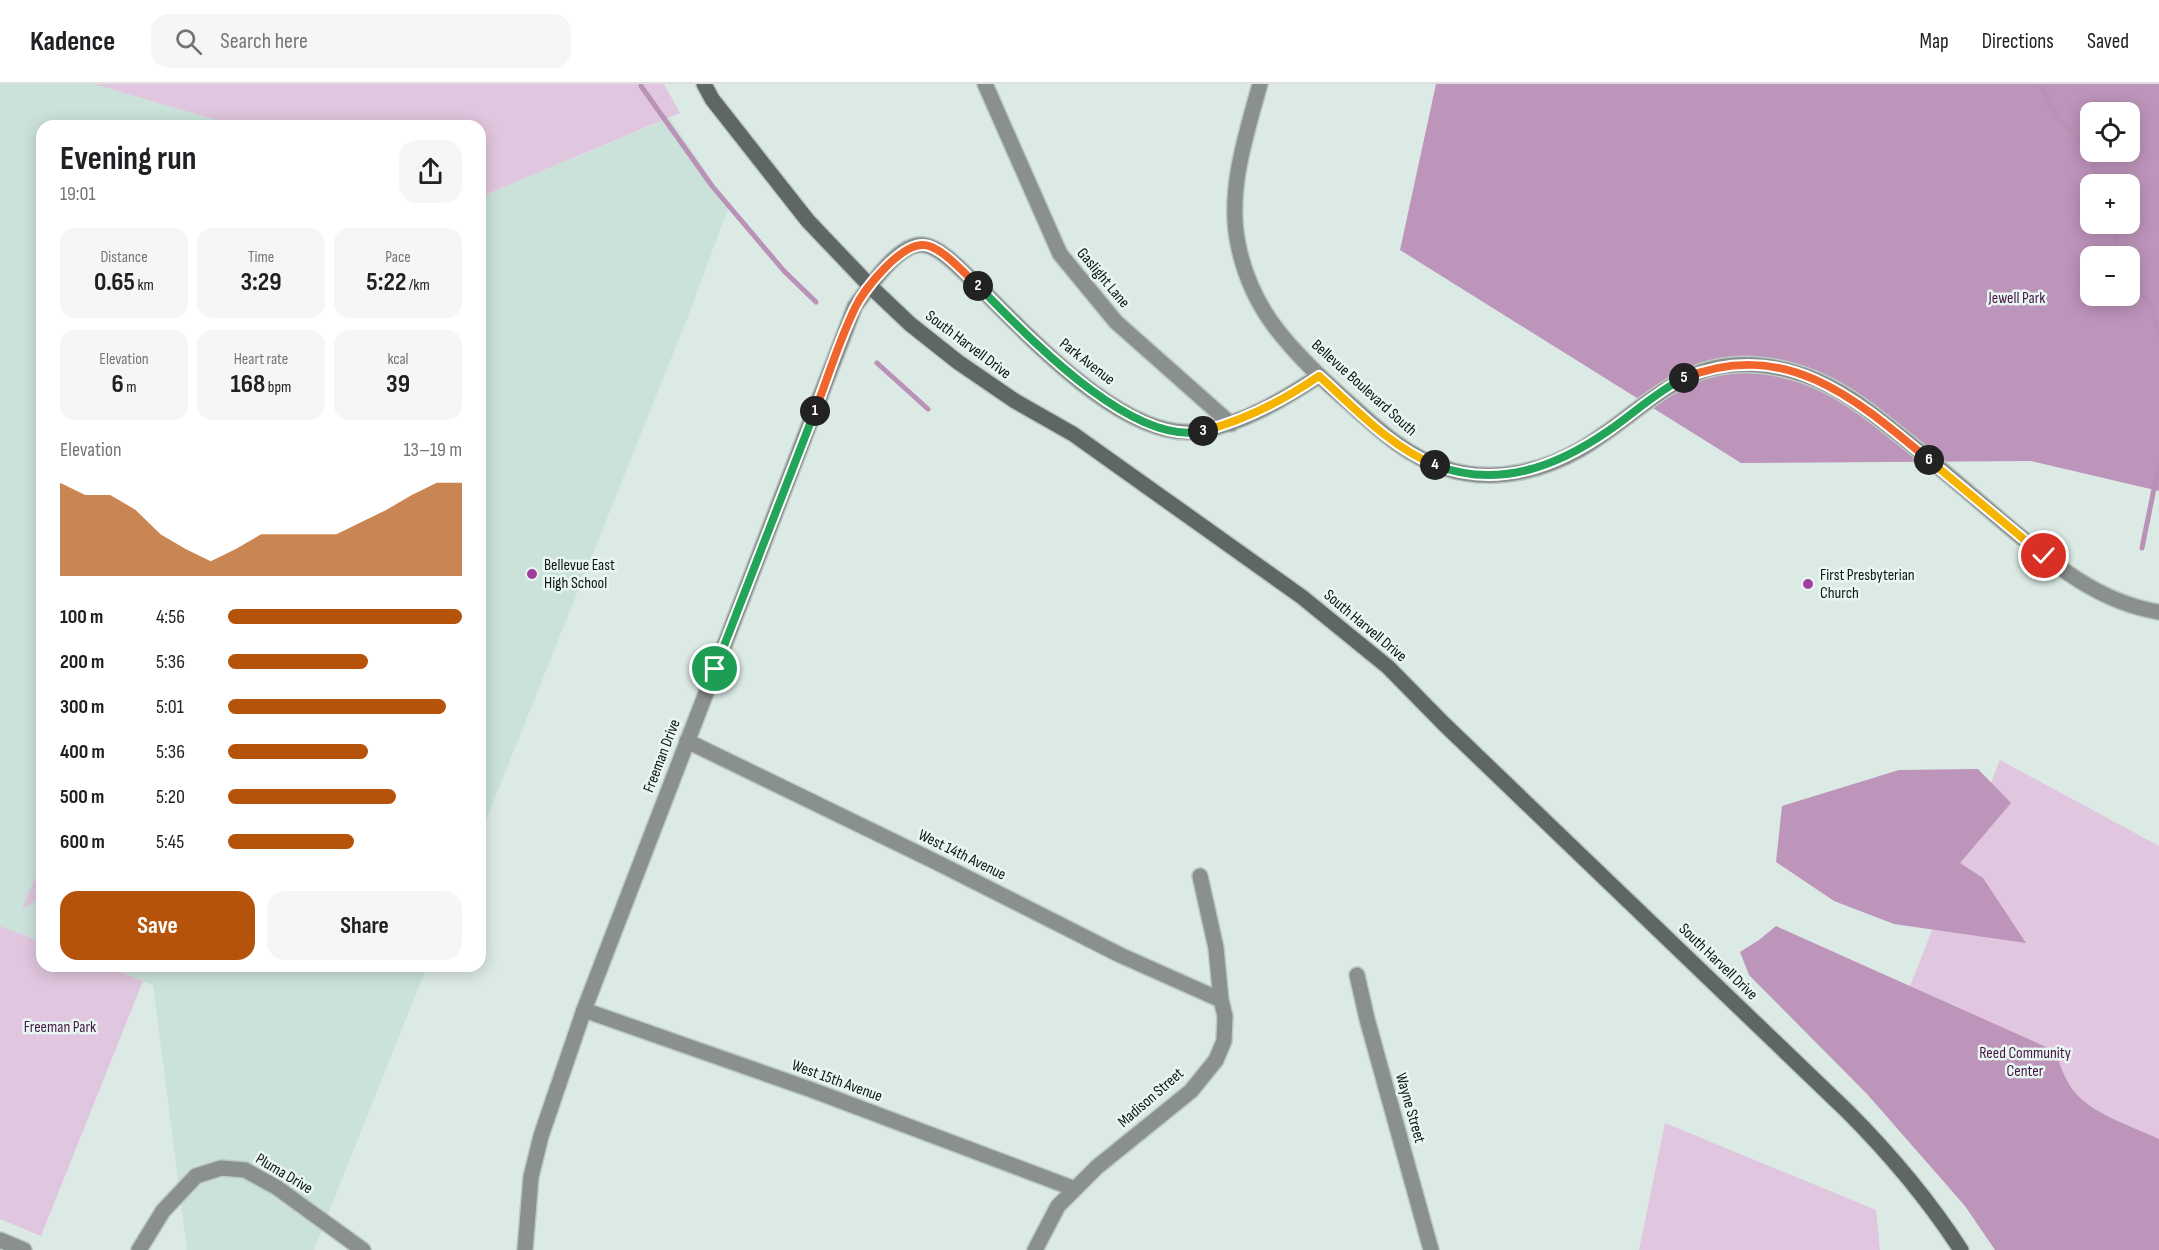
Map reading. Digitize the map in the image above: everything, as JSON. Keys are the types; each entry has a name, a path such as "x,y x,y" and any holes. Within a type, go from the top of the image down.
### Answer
{"main road":[{"name":"South Harvell Drive","path":"704,84 712,99 808,221 910,324 958,362 1015,401 1073,434 1302,597 1388,668 1847,1111 1916,1186 1961,1250"}],"street":[{"name":"Gaslight Lane","path":"984,84 1060,255 1116,322 1231,424"},
{"name":"Bellevue Boulevard South","path":"1260,84 1244,141 1235,205 1238,244 1246,273 1275,328 1319,376 1389,438 1414,456 1450,470 1490,475 1522,472 1544,466 1572,453 1608,431 1674,383 1702,371 1724,365 1747,364 1779,367 1808,376 1861,404 2069,574 2093,590 2115,600 2159,612"},
{"name":"Park Avenue","path":"870,286 895,258 907,249 926,244 944,255 961,270 1070,375 1134,417 1155,426 1178,431 1198,432 1231,424 1294,393 1319,376"},
{"name":"Freeman Drive","path":"525,1250 531,1177 541,1136 584,1010 855,306 870,286"},
{"name":"West 14th Avenue","path":"687,741 936,862 1120,955 1221,1000"},
{"name":"Madison Street","path":"1035,1250 1058,1206 1096,1167 1191,1091 1216,1060 1224,1041 1225,1016 1221,1000 1216,948 1200,876"},
{"name":"Wayne Street","path":"1356,975 1431,1250"},
{"name":"West 15th Avenue","path":"584,1010 812,1090 1075,1189"},
{"name":"Pluma Drive","path":"139,1250 163,1211 196,1176 221,1168 245,1170 276,1187 363,1250"},
{"path":"0,1240 24,1250"}],"shaded area":[{"path":"0,84 94,84 216,120 36,120 36,940 0,926"},
{"name":"Bellevue East High School","path":"670,118 729,206 689,314 486,820 486,195"},
{"path":"120,972 425,972 314,1250 187,1250 153,985"}],"green space":[{"path":"94,84 664,84 680,113 486,194 486,120 216,120"},
{"name":"Jewell Park","path":"1436,84 2159,84 2159,491 2031,461 1741,463 1400,250"},
{"name":"Reed Community Center","path":"2000,760 2159,846 2159,1250 1965,1206 1936,1168 1867,1094"},
{"path":"1978,769 2011,803 1960,863 1983,878 2026,943 1894,924 1834,901 1776,862 1782,806 1899,770"},
{"path":"36,876 36,900 22,910"},
{"name":"Freeman Park","path":"0,926 36,940 36,972 120,972 143,981 41,1236 0,1219"},
{"path":"1776,926 2055,1051 2067,1081 2090,1106 2159,1139 2159,1250 1995,1250 1965,1206 1867,1094 1749,975 1740,952"},
{"path":"1665,1123 1876,1210 1880,1250 1639,1250"}],"waterway":[{"path":"2041,84 2052,110 2091,154 2095,174"},
{"path":"641,86 712,186 784,271 816,302"},
{"path":"2116,234 2116,246"},
{"path":"2140,289 2152,309 2159,337"},
{"path":"877,363 928,409"},
{"path":"2142,548 2159,464"}],"place":[{"name":"Bellevue East High School","path":"532,574"},
{"name":"First Presbyterian Church","path":"1808,584"}],"route":[{"path":"715,669 855,306 895,258 907,249 926,244 944,255 961,270 1070,375 1104,399 1134,417 1155,426 1198,432 1231,424 1294,393 1319,376 1389,438 1414,456 1457,472 1506,474 1544,466 1572,453 1608,431 1681,379 1724,365 1761,364 1808,376 1861,404 2044,556"}]}
